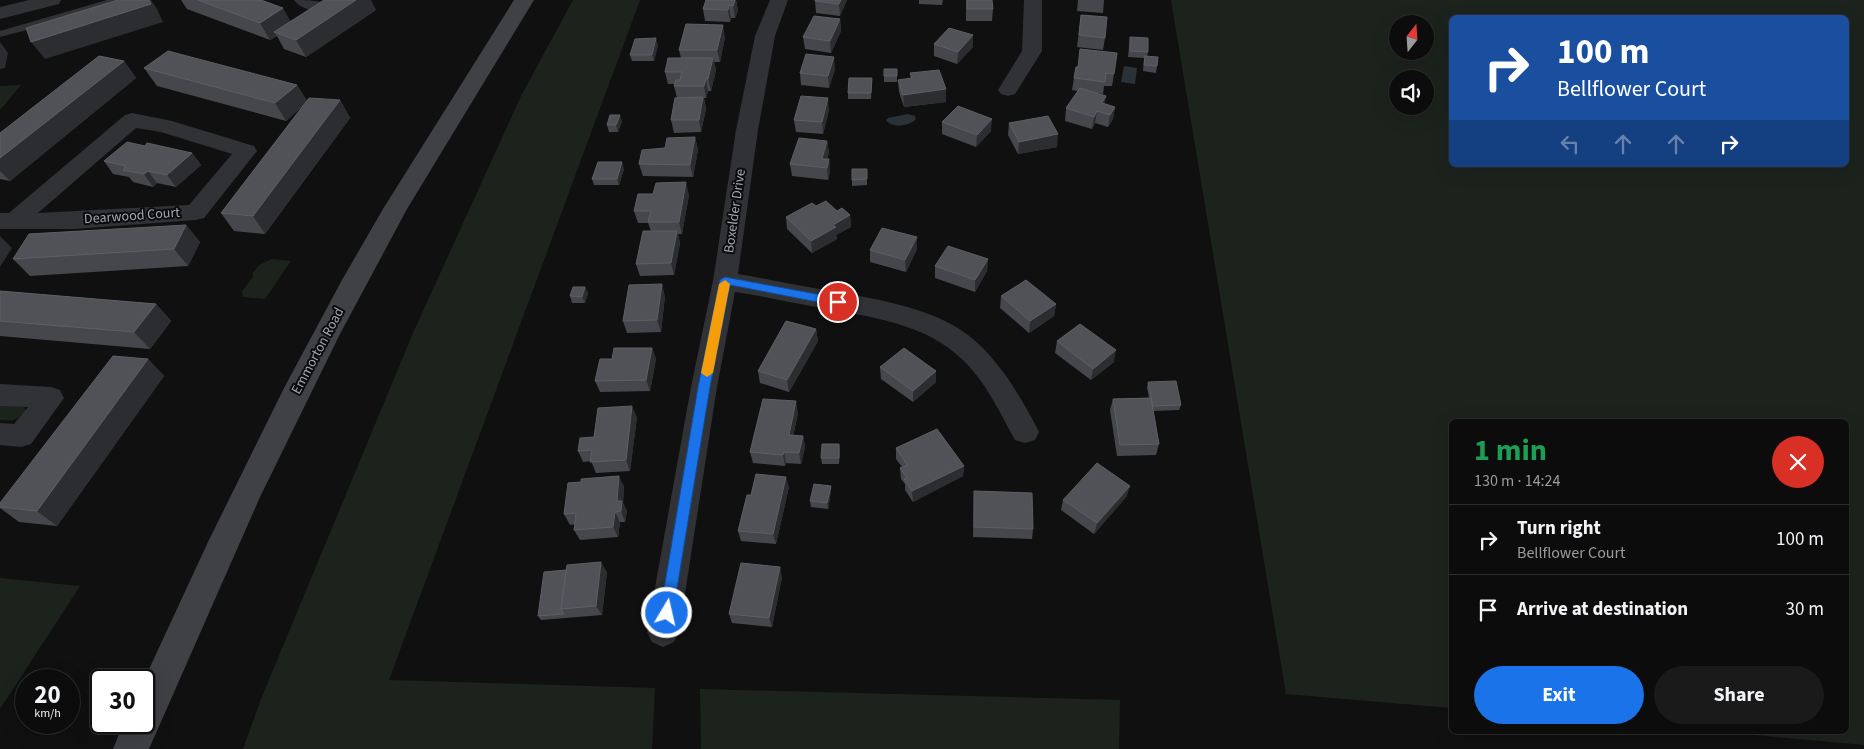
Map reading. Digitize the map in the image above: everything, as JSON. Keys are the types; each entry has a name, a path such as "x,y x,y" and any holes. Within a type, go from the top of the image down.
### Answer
{"main road":[{"name":"Emmorton Road","path":"155,694 250,484 356,279 415,176 524,0"},
{"path":"131,749 137,734"}],"street":[{"path":"8,11 52,0"},
{"path":"303,0 322,7"},
{"name":"Boxelder Drive","path":"664,632 704,387 725,280 747,130 763,46 779,0"},
{"path":"1008,90 1032,51 1032,0"},
{"name":"Dearwood Court","path":"132,120 164,126 246,150 196,212 7,221 132,120"},
{"path":"725,280 879,309 912,318 941,331 971,352 993,379 1025,432"},
{"path":"0,395 51,398 21,436 0,434"}],"lane":[{"path":"0,34 118,0"},
{"path":"8,11 15,30"}],"shaded area":[{"path":"573,0 640,0 389,680 655,688 652,749 243,749 261,699 413,333 521,96"},
{"path":"1171,0 1864,0 1864,745 1743,734 1849,734 1849,419 1449,419 1449,708 1286,694"},
{"path":"1124,66 1137,68 1135,84 1121,82"},
{"path":"21,85 0,110 0,86"},
{"path":"908,114 915,116 916,119 905,125 892,125 886,120 888,118"},
{"path":"272,259 291,261 265,299 243,297 242,291 253,277 253,273 259,265"},
{"path":"0,405 24,407 26,410 14,420 0,420"},
{"path":"0,578 80,586 26,669 15,669 15,686 0,709"},
{"path":"700,689 1120,700 1119,749 701,749"}],"building":[{"path":"118,0 149,0 151,4 31,42 26,28"},
{"path":"198,0 261,0 283,8 260,23"},
{"path":"324,0 356,0 296,40 274,32"},
{"path":"706,0 735,0 733,6 729,5 728,10 703,9"},
{"path":"815,0 841,0 839,4"},
{"path":"967,0 992,0 993,9 967,9"},
{"path":"1081,15 1107,17 1105,38 1079,35"},
{"path":"814,16 840,19 830,41 803,37"},
{"path":"686,24 723,25 717,50 679,50"},
{"path":"949,28 973,35 958,52 934,44"},
{"path":"1130,37 1148,38 1148,52 1130,51"},
{"path":"656,38 652,55 630,55 635,39"},
{"path":"1080,49 1117,53 1114,74 1106,73 1105,82 1074,78 1076,67 1078,67"},
{"path":"168,51 297,85 275,103 144,68"},
{"path":"806,54 834,57 828,76 800,73"},
{"path":"99,56 124,61 0,158 0,133"},
{"path":"1145,56 1158,57 1157,66 1144,65"},
{"path":"668,58 713,58 708,79 706,79 704,86 674,86 676,80 680,80 682,72 665,72"},
{"path":"884,69 897,69 897,76 884,76"},
{"path":"939,70 946,89 903,95 898,80 912,78 910,73"},
{"path":"849,78 872,78 871,93 848,93"},
{"path":"1080,88 1106,96 1102,103 1115,107 1110,115 1097,111 1094,117 1066,108"},
{"path":"801,96 828,98 822,122 794,120"},
{"path":"703,97 699,120 671,120 675,98"},
{"path":"309,98 340,100 253,216 221,213"},
{"path":"958,106 992,119 977,135 942,122"},
{"path":"610,115 620,115 616,125 607,125"},
{"path":"1048,116 1058,134 1019,142 1009,123"},
{"path":"695,137 690,165 639,164 642,150 665,148 667,138"},
{"path":"799,138 827,141 822,159 829,159 827,168 790,164"},
{"path":"127,142 145,146 147,143 192,153 167,175 148,171 144,174 123,170 126,166 104,161"},
{"path":"598,162 622,162 617,179 592,179"},
{"path":"852,169 867,169 867,179 852,180"},
{"path":"686,182 679,222 648,222 651,211 634,211 638,194 653,194 656,183"},
{"path":"826,201 837,211 842,208 850,215 833,225 836,227 811,241 786,217 812,203 816,206"},
{"path":"186,225 174,249 13,259 29,234"},
{"path":"882,228 917,237 905,260 870,250"},
{"path":"643,231 677,231 671,263 636,264"},
{"path":"948,246 988,259 975,280 935,266"},
{"path":"1026,280 1056,304 1030,321 1001,296"},
{"path":"662,284 657,320 623,321 629,285"},
{"path":"573,287 585,287 582,297 570,296"},
{"path":"0,291 156,304 134,332 0,321"},
{"path":"786,321 816,329 787,380 758,371"},
{"path":"1080,324 1116,350 1093,369 1057,341"},
{"path":"614,348 652,348 646,380 595,381 600,359 612,359"},
{"path":"904,348 936,371 913,391 880,367"},
{"path":"113,356 148,359 37,511 0,507 0,503"},
{"path":"1176,381 1181,405 1153,406 1148,382"},
{"path":"1151,398 1159,444 1120,445 1113,399"},
{"path":"763,399 796,401 789,435 803,436 799,453 784,452 783,455 750,452"},
{"path":"632,406 626,460 590,462 592,450 578,451 580,438 594,437 598,408"},
{"path":"937,429 964,466 912,491 904,479 907,478 900,468 907,465 896,448"},
{"path":"822,444 839,444 839,458 821,458"},
{"path":"1097,463 1130,486 1097,523 1063,500"},
{"path":"756,474 786,477 773,534 738,531 747,495 751,495"},
{"path":"619,476 617,501 622,501 621,511 615,512 613,527 574,530 576,513 564,514 568,483 581,482 581,479"},
{"path":"814,484 831,486 827,503 810,501"},
{"path":"974,491 1032,493 1033,529 974,527"},
{"path":"601,562 596,606 561,609 567,565"},
{"path":"741,563 780,567 769,618 729,614"},
{"path":"566,570 561,609 564,614 538,616 544,572"}],"slow traffic":[{"path":"707,373 725,284"}],"route":[{"path":"667,613 704,387 725,280 838,302"}]}
